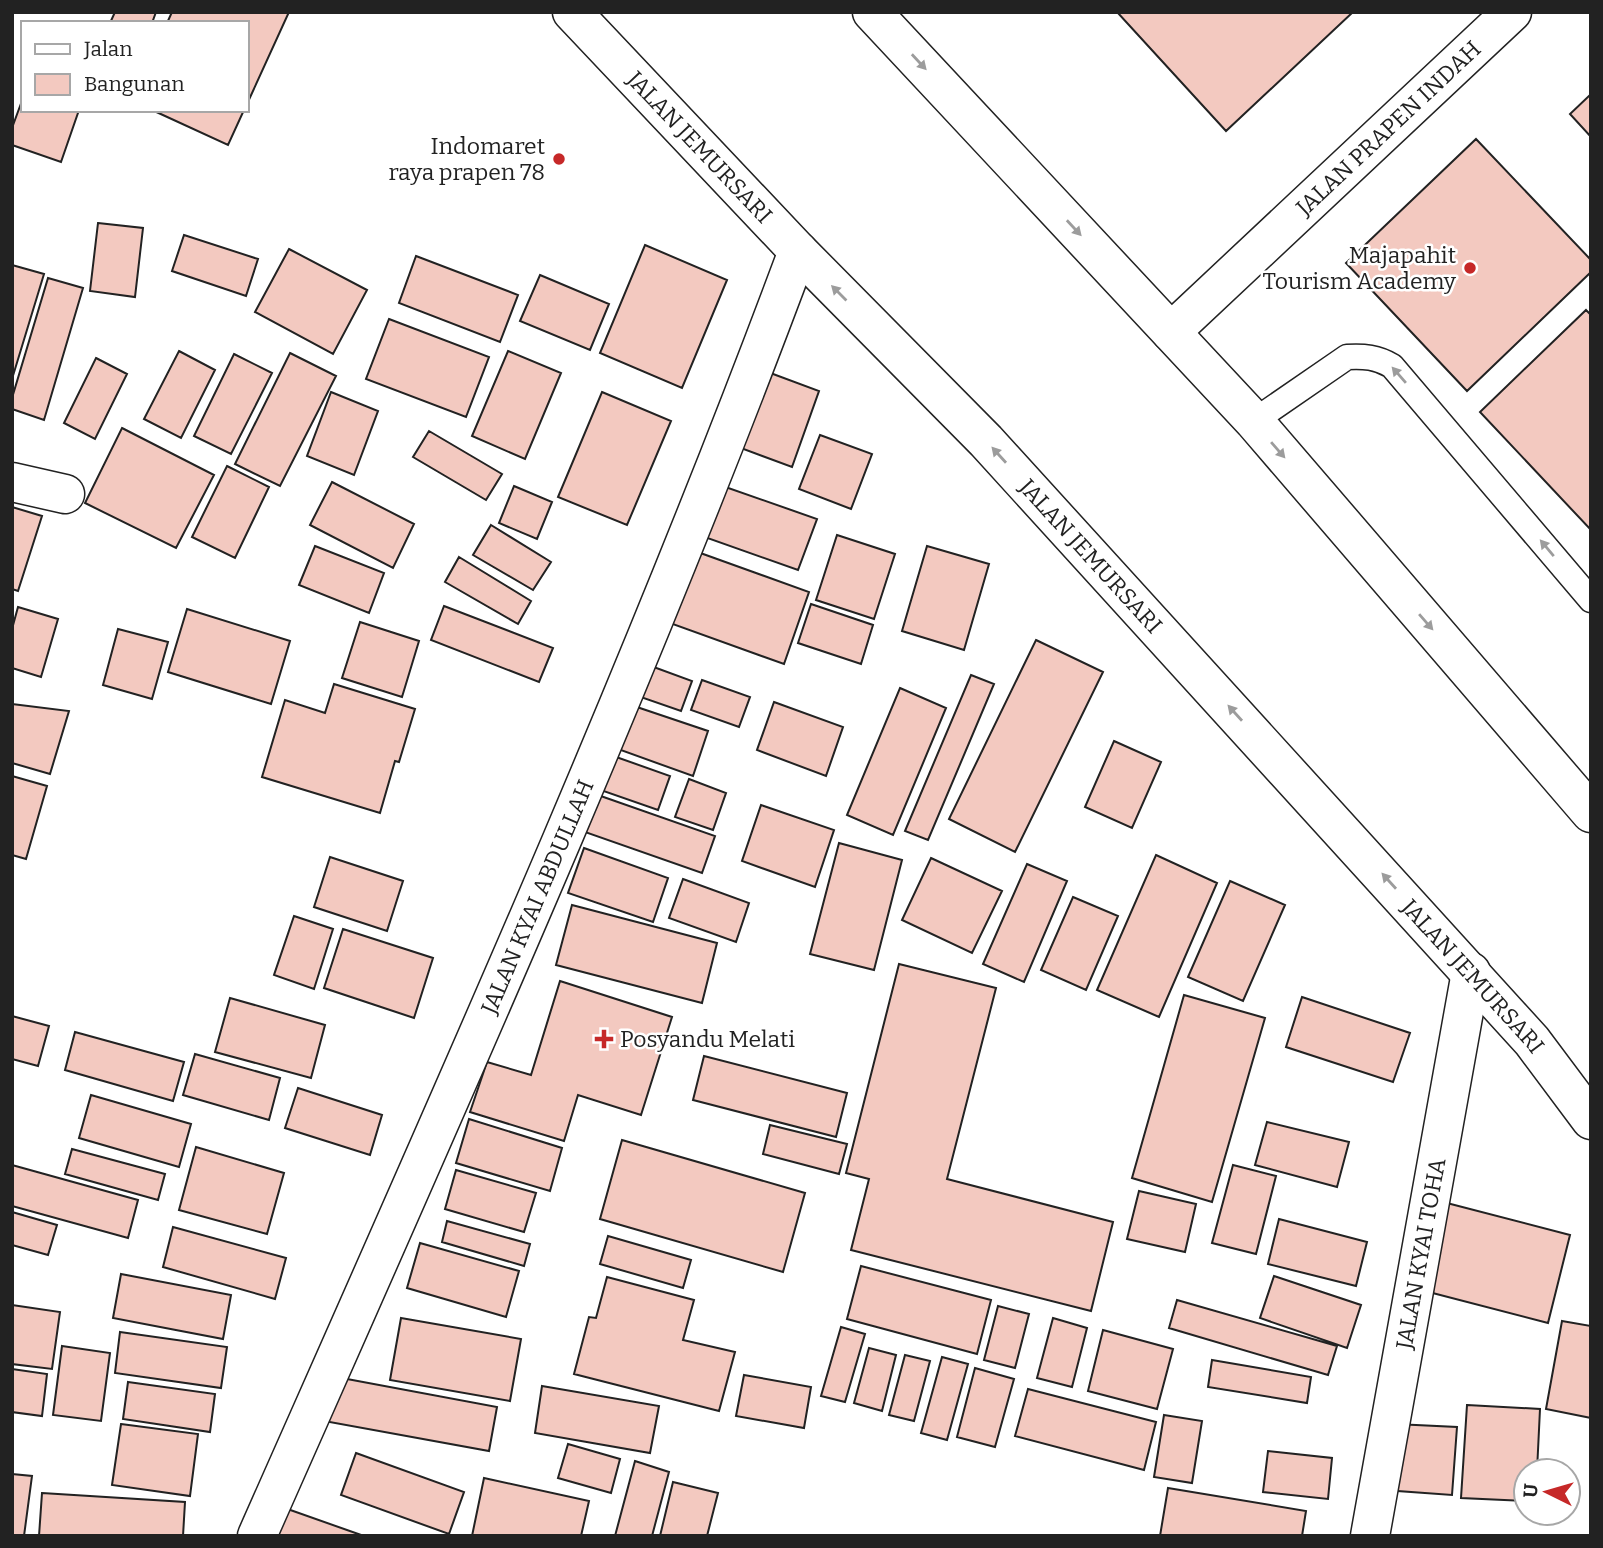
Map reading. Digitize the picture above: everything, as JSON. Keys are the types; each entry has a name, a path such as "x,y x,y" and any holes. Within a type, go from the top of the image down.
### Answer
{"main road":[{"name":"JALAN JEMURSARI","path":"572,12 798,251 986,441 1471,972 1532,1041 1591,1120"},
{"path":"872,12 1254,421 1591,813"},
{"name":"JALAN PRAPEN INDAH","path":"1171,332 1512,12"},
{"name":"JALAN KYAI ABDULLAH","path":"257,1536 536,904 750,380 798,251"},
{"path":"12,482 65,494"},
{"name":"JALAN KYAI TOHA","path":"1370,1536 1471,972"}],"lane":[{"path":"1254,421 1347,358 1364,356 1381,359 1392,366 1591,600"}],"building":[{"path":"115,12 156,12 153,21 111,21"},
{"path":"172,12 289,12 248,102 248,21 168,21"},
{"path":"1117,12 1353,12 1226,131"},
{"path":"1591,94 1591,137 1570,114"},
{"path":"21,103 21,112 78,112 61,162 12,145 12,128"},
{"path":"156,112 243,112 228,145"},
{"name":"Majapahit Tourism Academy","path":"1476,139 1591,260 1591,272 1467,391 1346,263"},
{"path":"98,223 143,228 135,297 90,291"},
{"path":"184,235 258,259 246,296 172,271"},
{"path":"645,245 727,280 682,388 600,353"},
{"path":"289,249 367,290 333,354 255,312"},
{"path":"416,256 518,295 500,342 399,303"},
{"path":"12,265 44,274 12,379"},
{"path":"540,275 609,304 590,350 520,321"},
{"path":"48,278 83,288 44,420 12,409 12,398"},
{"path":"1586,310 1591,315 1591,530 1480,412"},
{"path":"389,319 489,357 466,417 366,379"},
{"path":"179,351 215,370 181,438 144,419"},
{"path":"508,351 561,373 525,459 472,436"},
{"path":"290,353 336,376 280,486 235,464"},
{"path":"234,354 272,373 231,454 194,436"},
{"path":"96,358 127,374 95,439 64,423"},
{"path":"765,371 819,391 792,467 738,447"},
{"path":"331,392 378,411 354,475 307,456"},
{"path":"602,392 671,421 627,525 558,497"},
{"path":"122,428 214,475 176,548 85,503"},
{"path":"429,431 502,474 486,500 413,457"},
{"path":"820,435 872,454 851,509 799,489"},
{"path":"227,466 269,487 235,558 192,537"},
{"path":"332,482 414,524 393,568 310,525"},
{"path":"714,483 817,519 798,570 696,534"},
{"path":"514,486 552,502 537,539 499,523"},
{"path":"12,507 42,516 18,591 12,589"},
{"path":"491,525 551,562 533,590 473,555"},
{"path":"837,535 895,554 874,619 816,600"},
{"path":"315,546 384,573 369,613 299,585"},
{"path":"927,546 989,564 964,650 902,631"},
{"path":"692,550 809,592 784,664 667,622"},
{"path":"459,557 531,601 518,624 445,582"},
{"path":"811,604 873,625 861,664 798,643"},
{"path":"444,606 553,648 539,682 431,640"},
{"path":"18,607 58,619 41,677 12,668 12,629"},
{"path":"187,609 290,641 271,704 168,672"},
{"path":"360,622 419,641 402,697 342,678"},
{"path":"118,629 168,642 152,699 103,685"},
{"path":"1036,640 1103,672 1015,852 949,819"},
{"path":"640,662 692,681 681,711 629,693"},
{"path":"971,675 994,684 928,840 905,831"},
{"path":"702,680 750,697 739,727 691,710"},
{"path":"334,684 415,709 399,762 395,761 380,813 262,777 285,700 325,713"},
{"path":"900,688 946,708 893,835 847,815"},
{"path":"619,701 708,731 693,776 604,744"},
{"path":"774,702 843,727 826,776 757,750"},
{"path":"12,704 69,711 50,774 12,763"},
{"path":"1114,741 1161,762 1132,828 1085,807"},
{"path":"602,752 670,776 658,810 589,786"},
{"path":"12,776 47,786 26,859 12,855"},
{"path":"689,779 726,793 713,830 675,817"},
{"path":"595,794 715,836 702,873 582,831"},
{"path":"761,805 834,830 815,887 742,861"},
{"path":"839,843 902,860 874,970 810,954"},
{"path":"584,848 668,878 653,922 568,893"},
{"path":"1156,855 1217,883 1159,1017 1097,990"},
{"path":"330,857 403,881 387,931 314,907"},
{"path":"931,858 1002,891 972,953 902,920"},
{"path":"1027,864 1067,881 1024,982 983,964"},
{"path":"683,879 749,903 736,942 669,918"},
{"path":"1230,881 1285,905 1243,1001 1188,977"},
{"path":"1073,897 1118,916 1086,990 1041,970"},
{"path":"572,905 717,943 702,1003 556,965"},
{"path":"294,916 333,929 314,989 274,975"},
{"path":"343,929 433,958 414,1018 324,988"},
{"path":"899,964 996,988 947,1179 1113,1222 1091,1311 851,1250 869,1179 846,1173"},
{"name":"Posyandu Melati","path":"560,981 672,1017 641,1115 578,1095 564,1141 470,1112 487,1062 531,1075"},
{"path":"1184,995 1265,1018 1212,1202 1132,1178"},
{"path":"1302,997 1410,1033 1393,1082 1286,1047"},
{"path":"230,998 325,1025 311,1078 215,1052"},
{"path":"12,1016 49,1026 38,1066 12,1059"},
{"path":"75,1032 184,1062 173,1101 65,1070"},
{"path":"195,1054 280,1078 269,1120 183,1095"},
{"path":"704,1056 847,1093 836,1137 693,1100"},
{"path":"298,1088 382,1115 370,1155 285,1128"},
{"path":"91,1095 191,1124 179,1167 79,1138"},
{"path":"469,1119 562,1148 550,1191 456,1163"},
{"path":"1267,1122 1349,1142 1337,1187 1255,1165"},
{"path":"770,1125 847,1144 839,1174 763,1154"},
{"path":"622,1140 805,1193 783,1272 600,1219"},
{"path":"196,1147 284,1173 267,1234 179,1210"},
{"path":"72,1149 165,1174 158,1200 65,1174"},
{"path":"12,1165 138,1200 128,1238 12,1206"},
{"path":"1233,1165 1276,1176 1256,1254 1212,1243"},
{"path":"456,1170 536,1193 524,1232 445,1209"},
{"path":"1139,1191 1196,1204 1185,1252 1127,1239"},
{"path":"1443,1202 1570,1235 1548,1323 1421,1290"},
{"path":"12,1212 57,1225 48,1255 12,1245"},
{"path":"1279,1219 1367,1242 1356,1286 1268,1264"},
{"path":"447,1221 530,1244 524,1266 442,1242"},
{"path":"173,1227 286,1258 275,1299 163,1267"},
{"path":"608,1236 691,1260 683,1288 600,1264"},
{"path":"420,1243 519,1271 506,1317 407,1288"},
{"path":"861,1266 991,1300 977,1354 847,1319"},
{"path":"121,1274 231,1295 223,1339 113,1318"},
{"path":"1274,1276 1361,1305 1347,1348 1260,1318"},
{"path":"607,1277 694,1300 683,1340 735,1352 719,1411 574,1374 589,1317 596,1318"},
{"path":"1177,1300 1337,1346 1328,1375 1169,1328"},
{"path":"12,1305 60,1312 52,1369 12,1364"},
{"path":"998,1306 1029,1314 1015,1368 984,1360"},
{"path":"401,1318 521,1339 510,1401 390,1380"},
{"path":"1053,1318 1087,1328 1072,1387 1037,1378"},
{"path":"1562,1321 1591,1326 1591,1418 1546,1409"},
{"path":"841,1327 865,1334 845,1402 821,1396"},
{"path":"1103,1330 1173,1349 1157,1409 1088,1391"},
{"path":"120,1332 227,1347 221,1388 115,1373"},
{"path":"62,1346 110,1353 101,1421 53,1415"},
{"path":"869,1348 896,1355 882,1411 854,1403"},
{"path":"905,1355 930,1361 914,1421 889,1415"},
{"path":"942,1357 968,1364 947,1440 921,1433"},
{"path":"1212,1360 1311,1377 1307,1403 1208,1387"},
{"path":"975,1368 1014,1379 995,1447 957,1437"},
{"path":"12,1369 47,1374 42,1416 12,1412"},
{"path":"744,1375 811,1387 804,1428 736,1416"},
{"path":"331,1376 497,1407 489,1451 324,1421"},
{"path":"128,1382 215,1394 210,1432 123,1419"},
{"path":"542,1386 659,1406 650,1453 535,1433"},
{"path":"1028,1389 1156,1422 1144,1470 1015,1436"},
{"path":"1467,1405 1540,1409 1538,1457 1512,1457 1512,1500 1461,1498"},
{"path":"1164,1415 1202,1421 1192,1483 1154,1477"},
{"path":"121,1424 198,1434 190,1496 112,1485"},
{"path":"1395,1424 1457,1427 1452,1495 1384,1490"},
{"path":"568,1444 620,1459 611,1493 558,1478"},
{"path":"1268,1451 1332,1458 1328,1499 1263,1492"},
{"path":"356,1453 464,1492 449,1534 341,1495"},
{"path":"635,1461 669,1472 652,1536 615,1536"},
{"path":"12,1474 32,1476 24,1536 12,1536"},
{"path":"484,1478 589,1501 581,1536 472,1536"},
{"path":"673,1482 718,1493 707,1536 660,1536"},
{"path":"1168,1488 1306,1511 1302,1536 1160,1536"},
{"path":"42,1493 185,1502 183,1536 39,1536"},
{"path":"279,1506 364,1536 268,1536"}],"place":[{"name":"Indomaret raya prapen 78","path":"559,159"},
{"name":"Majapahit Tourism Academy","path":"1470,268"},
{"name":"Posyandu Melati","path":"604,1039"}]}
